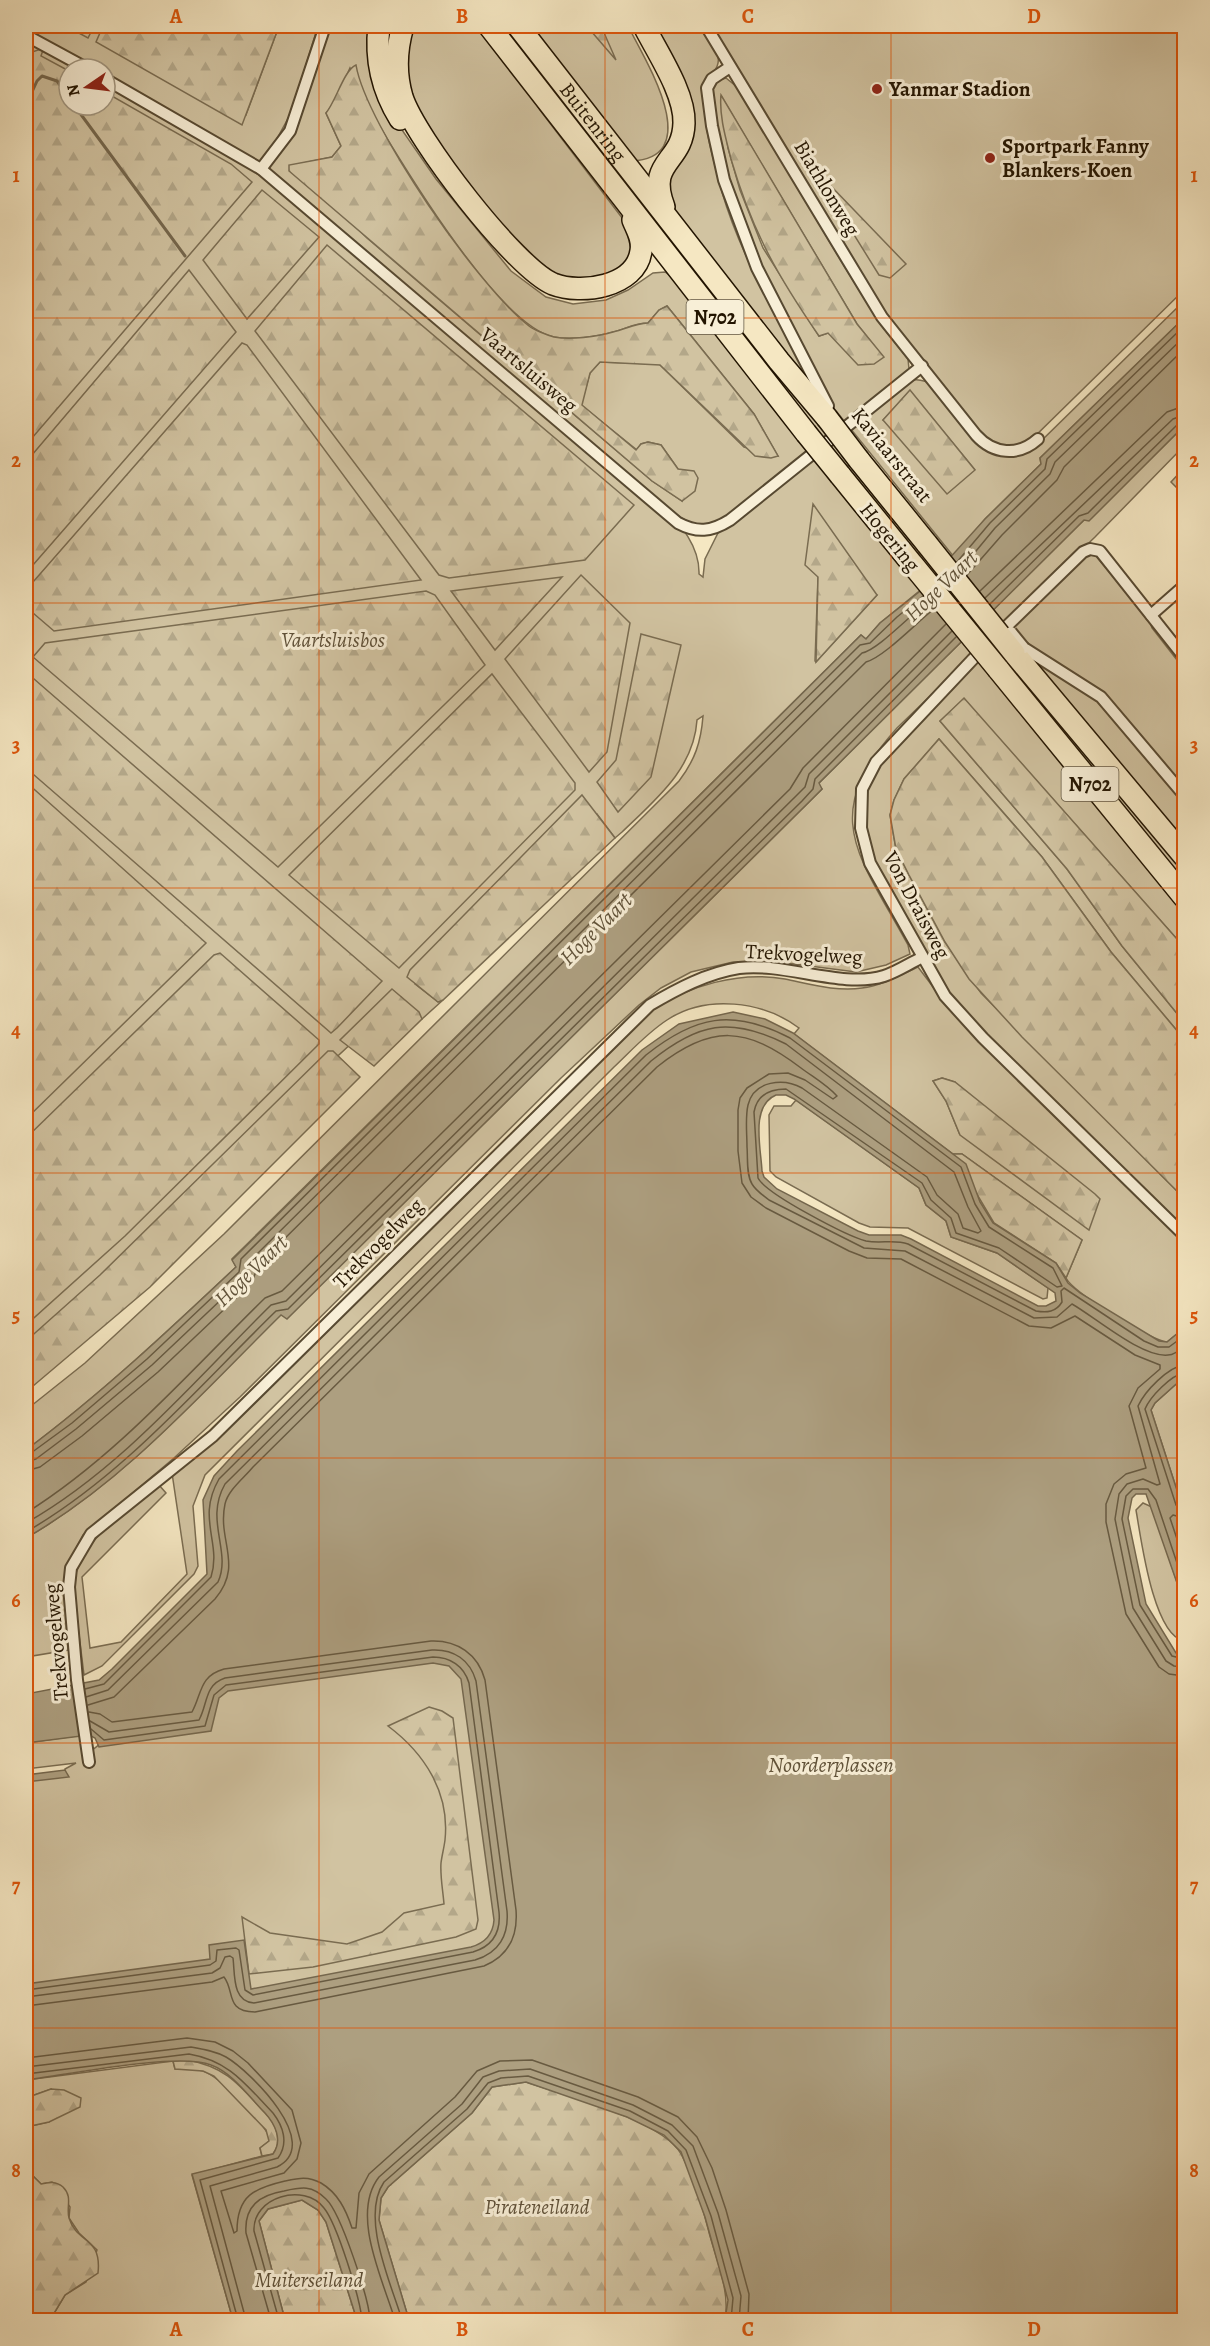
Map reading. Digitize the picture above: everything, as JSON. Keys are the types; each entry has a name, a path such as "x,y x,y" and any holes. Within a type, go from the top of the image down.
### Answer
{"highway":[{"path":"379,26 379,69 388,99 464,210 516,272 550,294 583,300 613,294 652,268 663,266 677,270"},
{"path":"403,26 397,52 398,75 403,99 411,117 484,219 531,270 554,284 580,289 606,285 625,274 637,263 642,245 624,201"},
{"name":"Buitenring","path":"489,26 624,201"},
{"name":"Buitenring","path":"518,26 669,219"},
{"path":"627,164 647,164 661,153 670,137 672,123 665,94 632,26"},
{"path":"644,26 678,94 684,119 680,145 658,176 658,189 669,219"},
{"name":"Hogering","path":"624,201 806,433 1185,897"},
{"name":"Hogering","path":"669,219 779,361 830,416 1185,856"}],"street":[{"path":"261,169 290,131 325,26"},
{"name":"Biathlonweg","path":"706,26 876,308 921,366 985,445 999,450 1015,451 1038,439"},
{"path":"26,46 30,37 66,57"},
{"name":"Kaviaarstraat","path":"730,67 712,79 707,88 712,126 724,180 757,268 808,362 830,416"},
{"name":"Vaartsluisweg","path":"117,86 261,169 678,523 694,530 709,530 730,520 921,366"},
{"name":"Von Draisweg","path":"1151,615 1100,551 1090,549 1083,552 914,720 876,762 862,789 861,828 870,863 921,958 945,996 983,1038 1185,1235"},
{"path":"1185,586 1151,615 1185,657"},
{"path":"1019,650 1101,697 1185,795"},
{"name":"Trekvogelweg","path":"89,1762 69,1587 70,1568 91,1534 213,1436 629,1022 650,1005 706,976 738,969 771,967 857,980 884,976 921,958"}],"green space":[{"name":"Vaartsluisbos","path":"26,26 157,26 246,115 279,26 318,26 291,113 274,144 279,149 325,26 374,26 393,117 436,179 511,271 546,297 573,304 606,300 628,290 653,273 665,272 672,277 811,450 718,523 700,525 693,523 659,501 692,543 699,574 703,577 705,559 718,533 816,456 923,588 880,623 866,639 861,635 232,1259 236,1267 107,1384 26,1450 26,1410 85,1363 224,1234 679,781 696,750 703,716 697,720 689,754 681,769 622,832 615,838 597,814 415,984 438,1002 443,1000 422,1019 401,997 26,1347","holes":["350,68 374,117 430,206 481,276 507,305 532,326 554,337 568,338 592,337 648,323 659,310 667,306 754,414 778,456 744,447 659,364 600,362 590,373 581,405 637,450 641,444 648,442 661,445 678,469 682,501 652,481 367,238 294,165 332,157 341,146 326,113 335,102","818,577 877,595 816,662 815,661"]},
{"path":"66,26 94,26 88,38"},
{"path":"103,26 279,26 242,125 96,42"},
{"path":"407,26 480,26 516,70 540,110 626,223 635,254 601,284 538,272 409,109 401,48"},
{"path":"495,26 511,26 830,434 820,442"},
{"path":"524,26 628,26 646,60 664,104 668,125 665,143 654,155 632,161"},
{"path":"588,26 601,26 616,60 591,31"},
{"path":"647,26 701,26 715,49 718,62 706,84 704,110 722,192 740,243 815,390 671,211 662,189 685,143"},
{"name":"Sportpark Fanny Blankers-Koen","path":"709,26 1184,26 1184,290 1029,442 1012,448 987,441 885,316"},
{"path":"41,49 43,50 41,56 57,65 57,117 117,117 117,99 231,164 252,182 26,445 26,54"},
{"path":"356,65 364,92 380,126 428,204 482,278 529,326 554,337 599,335 648,323 659,310 667,306 754,414 778,456 771,458 755,456 660,365 600,362 590,373 582,405 636,450 641,444 648,442 661,445 678,469 694,471 698,478 695,491 682,501 652,481 289,171 289,165 332,157 341,146 326,113 344,79"},
{"path":"726,78 737,87 881,325 908,359 909,369 904,376 845,422 828,401 810,360 779,306 735,208 710,92 716,81","holes":["721,96 857,324 883,357 828,333 819,336 763,248 740,190 728,148"]},
{"path":"721,95 857,324 884,357 874,364 858,365 828,333 819,336 778,272 757,231 739,185 723,127"},
{"path":"829,184 906,264 890,278 879,275 825,188"},
{"path":"262,190 319,237 247,319 203,260"},
{"path":"327,245 634,505 585,560 449,578 439,575 255,331"},
{"path":"189,270 236,332 26,573 26,462"},
{"path":"1184,301 1184,318 1040,458 1041,464 985,519 954,557 850,428 900,387 917,380 928,382 982,448 994,453 1039,443","holes":["910,391 975,470 883,420"]},
{"path":"242,343 247,345 421,580 54,631 26,607 26,590"},
{"path":"910,390 975,470 947,494 883,420"},
{"path":"1184,426 1184,446 1095,537 897,728 873,759 858,787 853,812 854,837 862,861 908,945 910,954 886,965 856,972 771,961 733,962 691,972 661,988 639,1005 561,1078 240,1397 174,1458 83,1535 69,1562 64,1583 68,1650 26,1657 26,1538 62,1516 129,1463 191,1405 281,1314 287,1318 822,789 818,784 1084,520 1089,520"},
{"path":"835,440 940,570 931,579 825,448"},
{"path":"1184,468 1184,490 1182,493 1171,482"},
{"path":"813,504 877,595 816,662 818,577 805,565"},
{"path":"1087,553 1095,555 1149,619 1152,628 1184,669 1184,791 1109,699 1025,646 1011,627"},
{"path":"581,575 630,623 607,752 589,772 505,659"},
{"path":"562,577 495,650 451,591 459,590"},
{"path":"426,591 435,595 485,665 278,867 33,657 45,643"},
{"path":"641,634 681,645 651,777 618,812 597,782 616,760"},
{"path":"997,639 1184,866 1184,887 988,649"},
{"path":"1019,648 1091,694 1184,802 1184,849"},
{"path":"980,657 1184,903 1184,947 964,699 940,721 1067,869 1122,946 1184,1022 1184,1039 1111,952 1042,857 939,739 904,779 894,800 890,815 896,849 945,942 981,993 1184,1198 1184,1231 967,1017 948,994 866,850 864,796 872,773"},
{"path":"26,672 382,981 337,1028 331,1033 26,768"},
{"path":"492,674 575,783 575,790 399,968 289,875"},
{"path":"964,698 1184,947 1184,1022 1122,946 1067,869 940,721"},
{"path":"939,739 1042,857 1111,952 1184,1039 1184,1198 1022,1037 969,979 945,942 909,875 896,849 890,815 904,779"},
{"path":"26,782 206,943 26,1119"},
{"path":"582,795 615,838 443,1000 438,1002 407,977 410,970"},
{"path":"220,953 319,1040 319,1044 125,1236 26,1325 26,1138 214,955"},
{"path":"918,967 952,1012 1008,1070 1168,1224 1184,1246 1184,1328 1167,1342 1158,1339 1129,1325 1082,1294 1066,1278 1082,1240 962,1154 953,1154 794,1034 799,1028 785,1019 752,1007 734,1004 699,1006 667,1020 639,1042 205,1475 193,1506 198,1566 194,1574 102,1666 84,1675 73,1586 84,1554 94,1541 118,1517 159,1485 166,1493 82,1577 90,1648 121,1642 187,1574 172,1473 650,1012 681,994 715,982 768,977 824,987 853,989 877,985","holes":["942,1078 955,1082 960,1135 946,1101 933,1081"]},
{"path":"392,989 419,1012 422,1019 374,1066 340,1040"},
{"path":"328,1051 333,1051 360,1077 150,1287 26,1392 26,1341 100,1275"},
{"path":"942,1078 955,1082 1100,1199 1089,1230 960,1135 946,1101 933,1081"},
{"path":"796,1100 919,1188 926,1205 946,1221 951,1237 997,1253 1048,1288 1047,1298 1043,1299 908,1228 870,1227 859,1223 776,1177 770,1171 769,1115 774,1106 791,1106"},
{"path":"953,1154 962,1154 1082,1240 1066,1278 1056,1263 994,1223"},
{"path":"1184,1377 1184,1512 1151,1410 1155,1403"},
{"path":"1143,1503 1152,1507 1184,1603 1184,1641 1173,1635 1164,1622 1150,1584 1136,1510"},
{"path":"464,1656 501,1944 248,1993 26,1990 26,1779 65,1772 65,1769 76,1763 26,1769 26,1743 83,1735 86,1755 100,1744 217,1691"},
{"path":"429,1707 453,1718 478,1920 476,1929 456,1937 313,1967 249,1974 242,1917 270,1933 347,1944 382,1932 404,1913 444,1904 441,1860 445,1840 445,1822 439,1790 432,1775 413,1748 388,1726"},
{"path":"188,2060 225,2074 242,2088 269,2117 278,2140 273,2154 262,2156 260,2148 269,2141 266,2130 214,2076 203,2071 175,2069 173,2061"},
{"path":"173,2061 175,2069 200,2070 220,2081 249,2110 269,2136 269,2141 260,2148 262,2156 192,2175 233,2320 50,2320 65,2295 86,2282 97,2250 79,2233 69,2218 70,2207 52,2182 41,2184 26,2169 26,2127 49,2122 51,2089 26,2098 26,2080"},
{"name":"Pirateneiland","path":"526,2082 633,2120 654,2130 681,2154 698,2194 722,2278 726,2299 725,2320 409,2320 379,2220 381,2198 388,2187 472,2113 492,2087"},
{"path":"51,2089 64,2090 81,2098 80,2107 49,2122 26,2127 26,2098"},
{"path":"26,2169 41,2184 50,2182 63,2187 69,2198 69,2218 77,2232 93,2246 98,2261 98,2273 65,2295 50,2320 31,2320 26,2315"},
{"name":"Muiterseiland","path":"302,2200 318,2210 326,2222 357,2320 285,2320 259,2221 268,2209"}],"water":[{"name":"Hoge Vaart","path":"1184,318 1184,426 1089,521 1084,520 819,783 822,789 287,1319 281,1315 191,1406 129,1464 62,1516 26,1538 26,1450 107,1384 236,1267 232,1260 861,635 866,639 880,623 919,592 985,519 1041,464 1040,458"},
{"name":"Noorderplassen","path":"733,1012 765,1019 793,1033 966,1164 980,1202 993,1223 1056,1263 1068,1283 1080,1293 1159,1341 1167,1342 1184,1328 1184,1377 1155,1403 1151,1410 1184,1512 1184,1603 1146,1494 1136,1494 1132,1498 1128,1518 1146,1604 1176,1653 1184,1653 1184,2320 725,2320 728,2300 705,2217 681,2152 664,2135 627,2117 526,2082 492,2087 472,2113 388,2187 381,2198 379,2220 409,2320 357,2320 326,2222 318,2210 302,2200 268,2209 259,2221 285,2320 233,2320 192,2174 273,2154 278,2138 272,2122 265,2113 226,2074 211,2065 195,2062 148,2063 26,2080 26,1984 210,1959 209,1945 244,1940 251,1989 471,1947 484,1941 490,1934 494,1920 461,1679 449,1666 433,1663 228,1691 219,1698 211,1731 99,1747 95,1738 89,1735 26,1743 26,1694 99,1680 207,1574 203,1500 214,1476 642,1050 679,1024","holes":["776,1095 786,1095 919,1188 926,1205 946,1221 951,1237 997,1253 1055,1293 1056,1301 1046,1306 1038,1306 911,1239 901,1235 869,1235 858,1231 777,1189 764,1177 762,1171 759,1128 763,1108 768,1100"]},
{"path":"65,1770 69,1777 26,1782 26,1775"}],"waterway":[{"path":"26,105 37,81 42,76 57,81"},
{"path":"83,117 185,256"}],"place":[{"name":"Yanmar Stadion","path":"877,89"},
{"name":"Sportpark Fanny Blankers-Koen","path":"990,158"}]}
